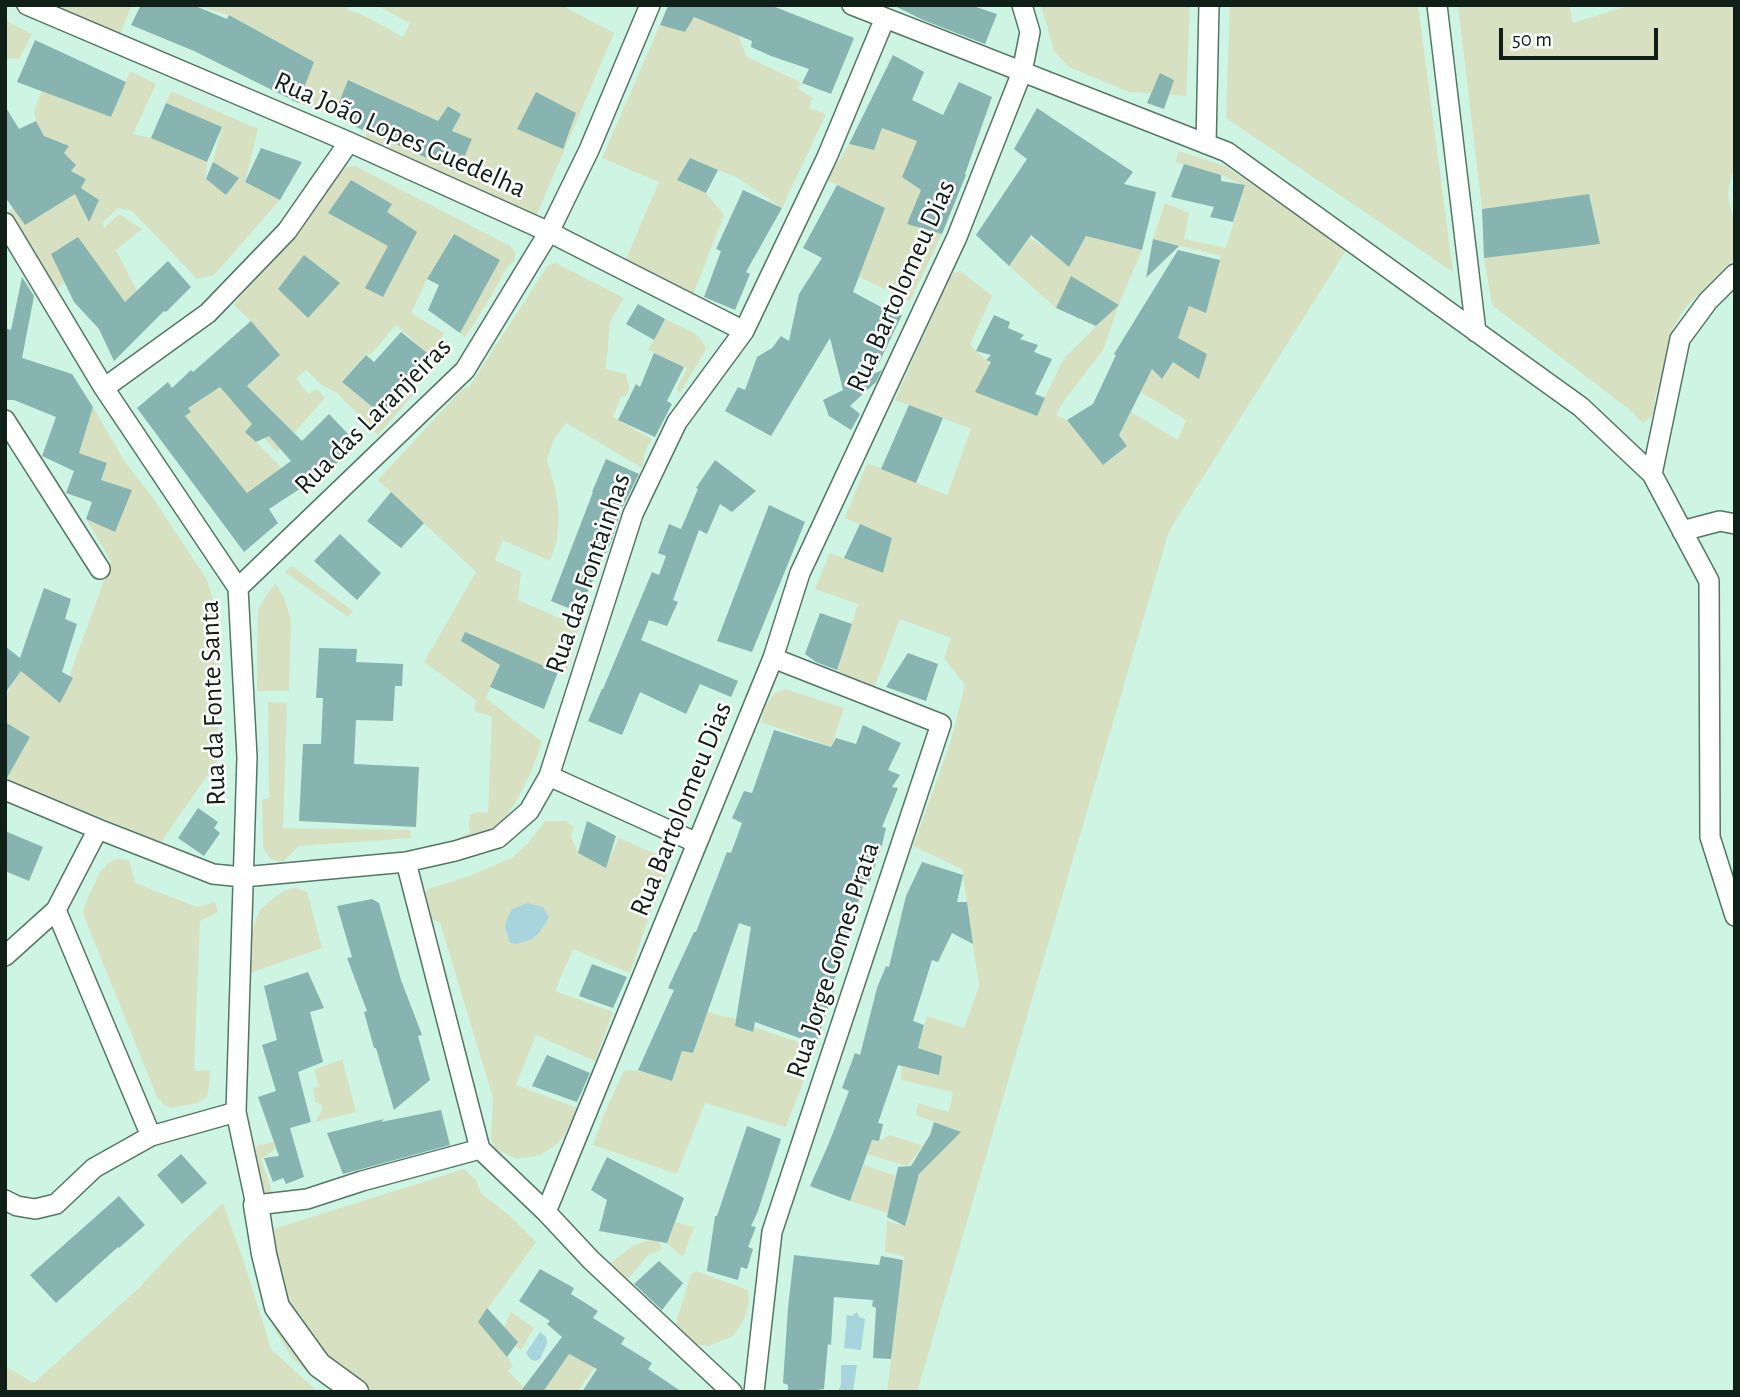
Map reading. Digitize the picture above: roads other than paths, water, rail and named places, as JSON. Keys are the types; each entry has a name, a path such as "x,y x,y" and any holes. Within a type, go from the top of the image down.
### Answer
{"street":[{"name":"Rua João Lopes Guedelha","path":"27,5 349,142 550,232 744,331"},
{"name":"Rua das Laranjeiras","path":"238,588 465,370 550,232 589,150 650,5"},
{"path":"852,5 1227,152 1581,407 1652,474 1709,581 1710,837 1735,916"},
{"name":"Rua Bartolomeu Dias","path":"546,1212 773,658 800,573 957,237 1022,72 1030,32 1022,5"},
{"path":"1206,144 1209,5"},
{"path":"1437,5 1476,332"},
{"name":"Rua das Fontainhas","path":"5,790 213,874 243,877 406,862 455,851 498,838 529,811 549,776 633,514 677,422 744,331 827,157 884,18"},
{"path":"104,388 208,313 287,231 349,142"},
{"name":"Rua da Fonte Santa","path":"5,223 104,388 238,588 247,757 236,1112 256,1205"},
{"path":"1652,474 1680,339 1708,301 1735,274"},
{"path":"5,420 100,569"},
{"path":"1682,531 1720,522 1735,524"},
{"name":"Rua Jorge Gomes Prata","path":"754,1392 772,1232 941,724 773,658"},
{"path":"549,776 697,843"},
{"path":"5,956 56,910 97,829"},
{"path":"406,862 480,1149 546,1212 591,1260 732,1392"},
{"path":"56,910 151,1136"},
{"path":"5,1200 17,1206 35,1209 56,1204 94,1168 151,1136 236,1112"},
{"path":"356,1392 319,1365 277,1307 256,1205 307,1199 480,1149"}],"water":[{"path":"527,903 543,907 549,917 532,939 517,944 510,943 505,928 507,918 512,909"},
{"path":"857,1312 859,1317 865,1319 861,1350 844,1348 847,1315 852,1316"},
{"path":"540,1332 546,1337 547,1343 540,1359 535,1361 526,1353"},
{"path":"841,1365 857,1365 853,1392 838,1392"}]}
